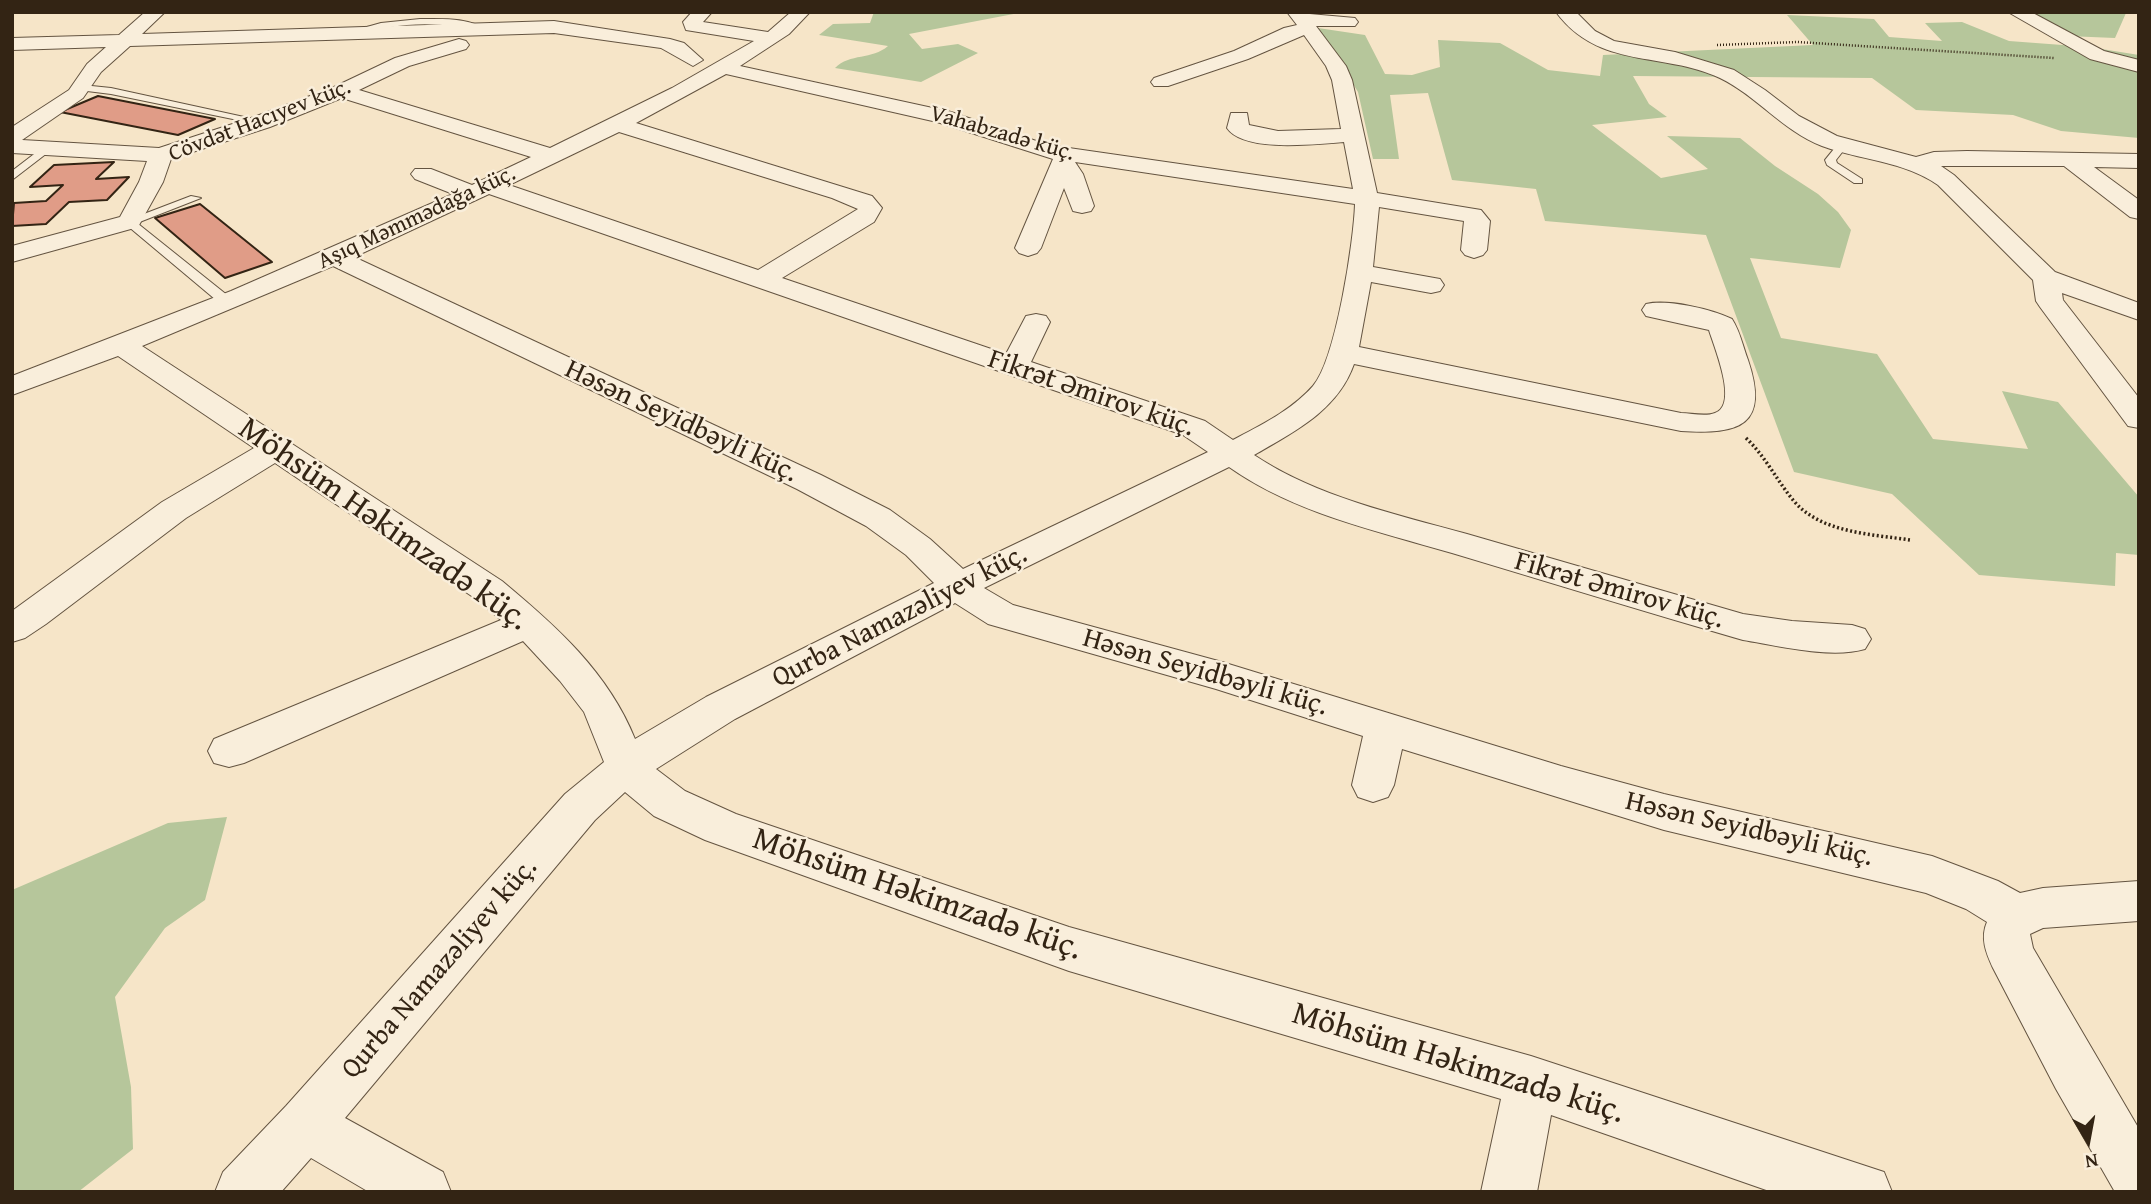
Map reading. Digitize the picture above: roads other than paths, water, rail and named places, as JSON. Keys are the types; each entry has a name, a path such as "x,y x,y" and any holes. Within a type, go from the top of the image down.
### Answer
{"street":[{"path":"12,137 82,88 94,68 156,12"},
{"path":"554,27 577,12"},
{"path":"703,12 692,22 693,26 772,38"},
{"name":"Aşıq Məmmədağa küç.","path":"15,380 119,344 227,302 334,257 552,156 653,107 723,68 772,38 801,12"},
{"path":"1565,12 1588,35 1609,46 1675,58 1727,74 1758,94 1791,121 1842,146 1919,164 1936,172 2046,278 2139,312"},
{"path":"2017,12 2097,55 2139,66"},
{"path":"269,36 286,20"},
{"path":"1161,82 1241,55 1297,30 1302,20 1349,22"},
{"name":"Qurba Namazəliyev küç.","path":"243,1192 305,1125 580,807 627,765 691,724 957,585 1231,453 1301,412 1327,388 1344,353 1367,219 1367,200 1342,80 1302,20"},
{"path":"12,44 554,27 663,43 677,47 693,60"},
{"name":"Cövdət Hacıyev küç.","path":"129,222 151,182 161,155 262,122 341,92 402,62 491,30"},
{"path":"234,36 232,39 236,42 269,48 260,60"},
{"name":"Vahabzadə küç.","path":"723,68 952,111 1026,146 1063,159 1225,176 1472,215 1478,221 1474,250"},
{"path":"341,92 552,156"},
{"path":"1239,118 1238,128 1246,134 1268,137 1355,135"},
{"path":"617,124 840,193 864,201 870,208 865,217 763,278"},
{"path":"12,146 161,155"},
{"path":"1919,164 1934,159 1955,158 2139,162"},
{"path":"1063,159 1082,206"},
{"path":"1028,248 1063,159"},
{"path":"2071,161 2139,212"},
{"name":"Fikrət Əmirov küç.","path":"423,174 480,189 763,278 1194,428 1265,477 1294,491 1395,525 1743,627 1792,635 1852,639"},
{"path":"12,254 129,222"},
{"name":"Həsən Seyidbəyli küç.","path":"334,257 878,518 918,547 974,600 1001,615 1222,676 1561,783 1664,812 1932,875 1982,895 2016,915"},
{"path":"1358,272 1431,285"},
{"path":"2046,278 2050,301 2139,419"},
{"path":"1344,353 1681,422 1704,425 1726,423 1734,418 1741,409 1741,393 1722,326 1710,319 1657,310"},
{"path":"1014,366 1036,322"},
{"name":"Möhsüm Həkimzadə küç.","path":"119,344 489,590 530,623 599,704 627,765 653,793 678,809 734,832 1069,949 1531,1082 1785,1169 1864,1192"},
{"path":"12,629 68,591 172,511 225,477 277,449"},
{"path":"229,751 530,623"},
{"path":"1373,785 1385,726"},
{"path":"2139,901 2043,908 2016,915 2006,932 2010,953 2074,1071 2139,1181"},
{"path":"1509,1192 1531,1082"},
{"path":"305,1125 423,1192"}],"lane":[{"path":"82,88 111,91 262,122"},
{"path":"1842,146 1830,160 1832,165 1858,181"},
{"path":"12,177 46,150"},
{"path":"129,222 195,198"},
{"path":"129,222 227,302"}]}
